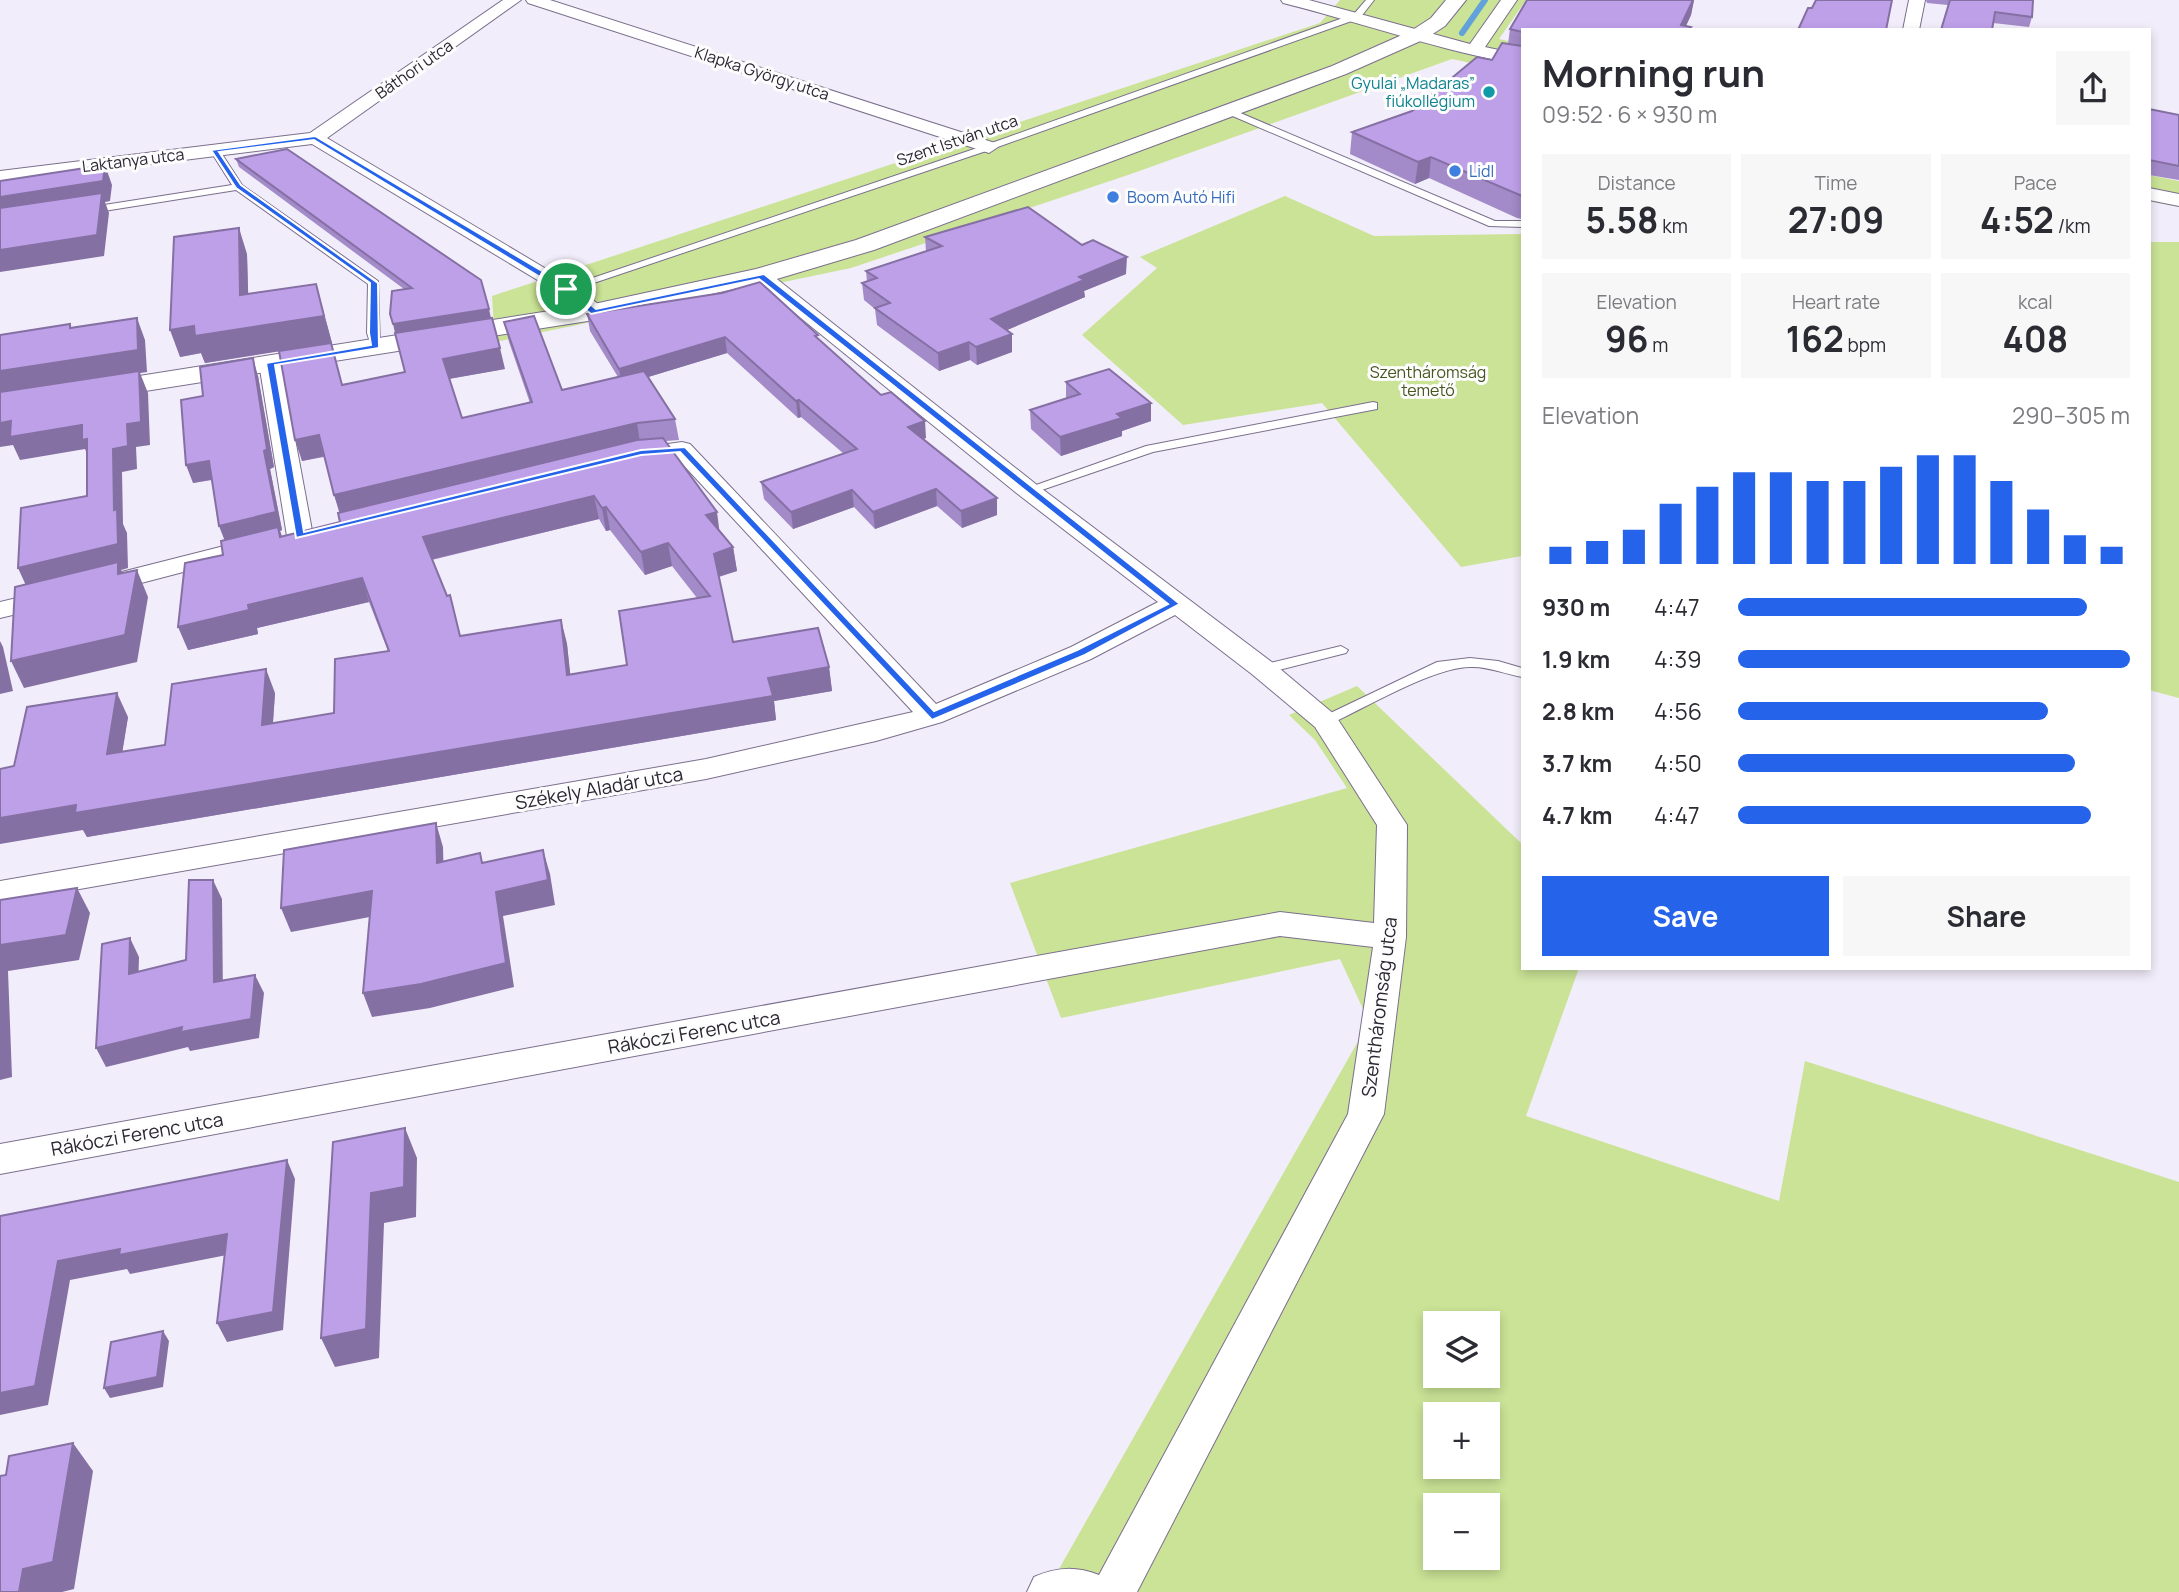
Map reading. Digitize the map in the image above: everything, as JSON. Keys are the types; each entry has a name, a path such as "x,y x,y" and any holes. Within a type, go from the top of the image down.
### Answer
{"street":[{"name":"Báthori utca","path":"315,138 513,0"},
{"name":"Klapka György utca","path":"534,0 989,147"},
{"path":"1289,0 1521,60"},
{"path":"0,406 594,312 761,276 864,245 1339,70 1418,35 1438,22 1456,0"},
{"path":"1475,50 1509,0"},
{"path":"1911,28 1917,0"},
{"name":"Laktanya utca","path":"0,177 315,138"},
{"path":"315,138 566,289 594,312"},
{"path":"2151,194 2179,200"},
{"name":"Szentháromság utca","path":"761,276 1028,490 1263,670 1325,722 1392,825 1390,937 1366,1114 1114,1592"},
{"path":"270,363 299,536"},
{"path":"615,459 682,449 932,716"},
{"path":"274,542 326,529"},
{"path":"0,610 247,549"},
{"name":"Székely Aladár utca","path":"0,892 706,769 876,732 932,716 1081,653 1175,604"},
{"name":"Rákóczi Ferenc utca","path":"0,1159 1280,924 1390,937"},
{"path":"1049,1592 1061,1589 1088,1592"}],"lane":[{"path":"1357,16 1370,0"},
{"name":"Szent István utca","path":"566,289 989,147 1357,16"},
{"path":"1231,112 1493,223 1521,224"},
{"path":"215,150 238,187 374,283 373,333 376,346"},
{"path":"79,211 238,187"},
{"path":"1028,490 1150,449 1373,406"},
{"path":"1263,670 1341,650"},
{"path":"1325,722 1442,665 1470,662 1497,665 1521,673"}],"green space":[{"path":"1340,0 1526,0 1499,39 1521,44 1521,74 1452,59 1128,175 851,268 495,342 492,296 1320,23"},
{"path":"2151,175 2179,181 2179,207 2151,201"},
{"name":"Szentháromság temető","path":"1285,196 1374,236 1521,234 1521,556 1461,567 1322,403 1183,425 1082,335 1157,268 1140,257"},
{"path":"2151,242 2179,242 2179,698 2151,691"},
{"path":"1357,686 1521,843 1521,970 1578,970 1526,1116 1779,1201 1805,1061 2179,1182 2179,1592 1046,1592 1369,1022 1340,959 1061,1018 1010,883 1347,788 1315,740 1289,715"}],"building":[{"path":"1527,0 1693,0 1681,25 1690,28 1521,28 1521,32 1510,29"},
{"path":"1816,0 1892,0 1886,28 1799,28 1808,8 1812,8"},
{"path":"1950,0 2033,0 2032,17 1995,12 1992,28 1942,28"},
{"path":"1502,43 1521,46 1521,196 1431,157 1418,162 1352,132 1412,111 1477,57 1492,60"},
{"path":"2151,109 2179,115 2179,166 2151,160"},
{"path":"287,149 481,280 489,309 393,324 390,314 392,291 412,288 236,159"},
{"path":"105,165 103,181 0,197 0,181"},
{"path":"102,193 97,235 0,250 0,208"},
{"path":"1028,207 1082,245 1093,240 1127,257 1079,277 1084,280 991,319 1012,334 976,347 969,342 938,353 875,308 890,303 862,283 877,278 866,271 942,246 925,237"},
{"path":"239,228 240,295 316,284 324,316 195,336 194,326 170,330 174,237"},
{"path":"760,282 881,395 891,392 925,421 908,427 997,498 961,511 936,489 873,512 852,490 791,512 761,482 857,449 799,400 796,401 725,337 619,369 587,314 722,293"},
{"path":"534,316 562,390 644,371 675,419 637,423 334,495 319,435 295,440 279,351 331,343 342,385 405,372 395,333 492,318 500,348 443,359 462,418 532,402 504,322"},
{"path":"137,318 138,350 0,371 0,335 70,324 70,328"},
{"path":"253,358 267,449 264,451 276,512 219,526 209,461 186,465 181,400 203,396 200,367"},
{"path":"1109,369 1151,403 1117,414 1122,418 1060,437 1030,410 1080,394 1066,382"},
{"path":"139,371 141,422 127,424 128,446 113,449 114,510 117,509 118,544 18,568 21,508 87,496 87,439 82,440 82,425 10,437 11,421 0,423 0,392"},
{"path":"663,438 717,512 706,515 733,547 714,554 733,642 818,628 829,667 768,678 773,696 75,813 76,805 0,818 0,769 14,766 27,707 117,693 107,754 165,745 172,684 266,669 262,725 334,713 335,659 389,651 362,578 248,605 249,610 178,627 185,563 223,555 221,541 278,527 280,537 340,522 338,513 637,440","holes":["594,496 602,508 606,507 641,552 668,543 710,596 619,611 627,665 567,675 561,620 460,636 450,595 447,596 423,537"]},
{"path":"118,562 118,574 137,570 125,635 11,661 15,587"},
{"path":"436,823 437,863 480,853 482,863 543,850 548,880 496,892 506,963 421,984 363,993 372,891 281,908 284,850"},
{"path":"189,880 213,880 214,982 255,975 251,1019 181,1032 182,1027 96,1048 102,944 130,938 129,974 186,960"},
{"path":"77,888 66,935 0,945 0,900"},
{"path":"405,1128 404,1187 371,1193 366,1329 321,1338 333,1142"},
{"path":"287,1160 273,1312 217,1323 227,1234 119,1255 120,1249 58,1261 35,1386 0,1393 0,1216"},
{"path":"163,1331 157,1377 104,1388 111,1342"},
{"path":"73,1443 53,1562 23,1569 19,1592 0,1592 0,1476 6,1475 9,1456"}],"waterway":[{"path":"1462,33 1485,0"}],"place":[{"name":"Gyulai „Madaras” fiúkollégium","path":"1489,92"},
{"name":"Lidl","path":"1455,171"},
{"name":"Boom Autó Hifi","path":"1113,197"}],"route":[{"path":"315,138 566,289 594,312 761,276 1175,604 1081,653 932,716 682,449 641,453 299,536 270,363 376,346 373,333 374,283 238,187 215,150 315,138"}]}
